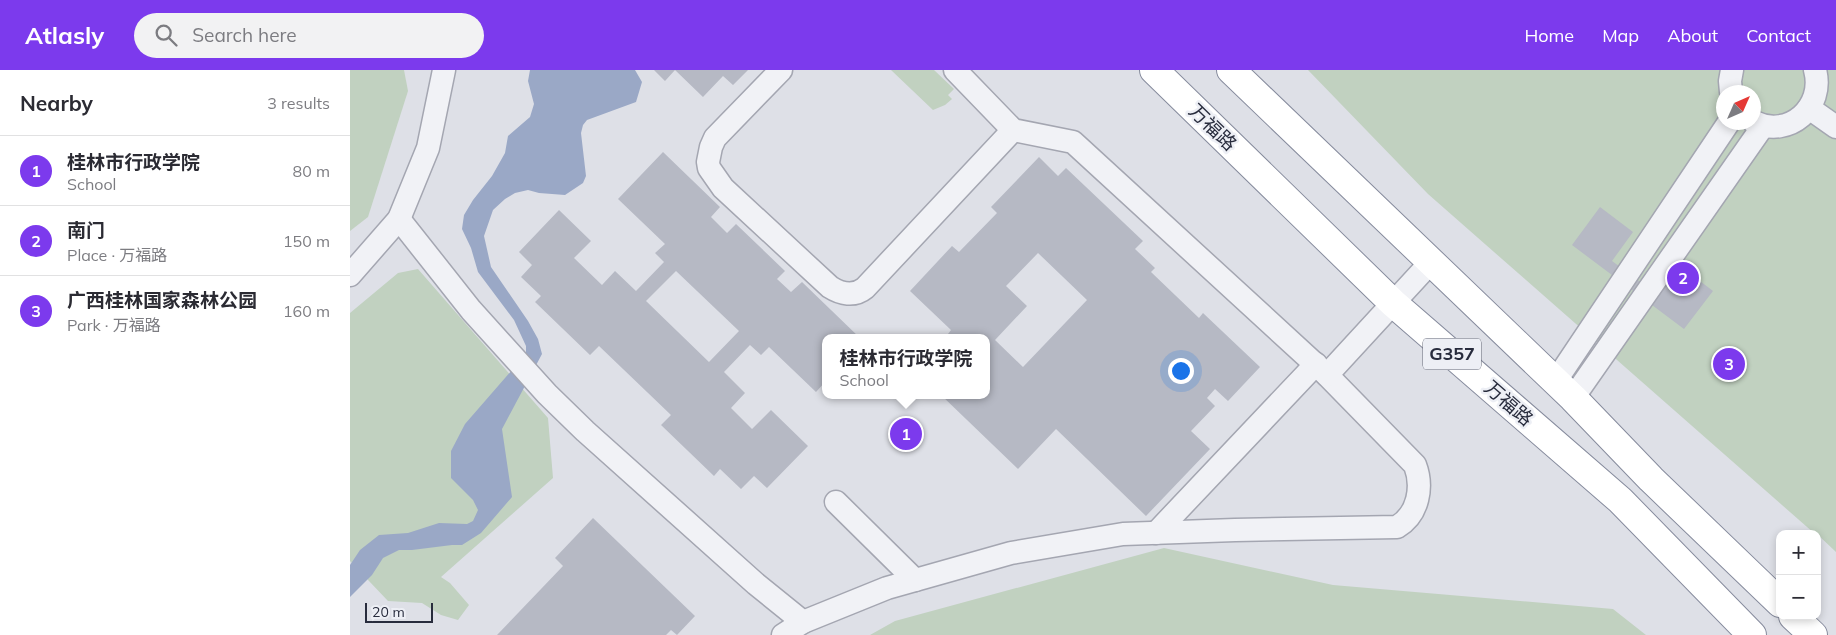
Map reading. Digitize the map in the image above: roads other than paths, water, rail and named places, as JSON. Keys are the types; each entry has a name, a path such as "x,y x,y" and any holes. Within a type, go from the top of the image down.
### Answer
{"highway":[{"name":"万福路","path":"1154,70 1393,303 1620,500 1752,635"},
{"name":"G357","path":"1231,70 1564,390 1651,479 1776,599"},
{"path":"1797,620 1813,635"}],"street":[{"path":"350,275 399,218 428,148 444,70"},
{"path":"781,70 716,138 710,151 708,165 723,188 830,287 843,293 858,292 865,288 1013,130"},
{"path":"783,635 803,622 887,588 1011,553 1123,534 1398,527 1405,522 1413,511 1418,491 1418,475 1415,464 1321,370 1073,142 1013,130 954,70"},
{"path":"1730,85 1732,70"},
{"path":"1761,124 1778,127 1792,123 1810,108 1817,89 1815,70"},
{"path":"1810,108 1836,127"},
{"path":"1564,390 1724,130"},
{"path":"1564,390 1754,130"},
{"path":"399,218 471,310 547,394 585,431 756,584 803,622"},
{"path":"1156,533 1321,370 1393,303 1431,262"},
{"path":"836,502 915,580"}],"water":[{"path":"530,70 635,70 642,82 636,102 587,120 583,125 581,133 586,176 583,183 565,195 528,190 515,193 493,210 484,236 491,267 528,321 538,339 542,354 502,429 512,497 481,533 462,545 399,550 383,558 372,575 350,597 350,565 360,550 379,535 408,533 439,523 467,524 473,521 478,510 473,500 451,478 451,451 465,424 526,354 526,346 514,320 478,272 471,248 462,229 464,215 492,176 505,153 508,136 530,117 534,104 528,81"}],"place":[{"name":"南门","path":"1683,278"},
{"name":"广西桂林国家森林公园","path":"1729,364"},
{"name":"桂林市行政学院","path":"906,434"}]}
